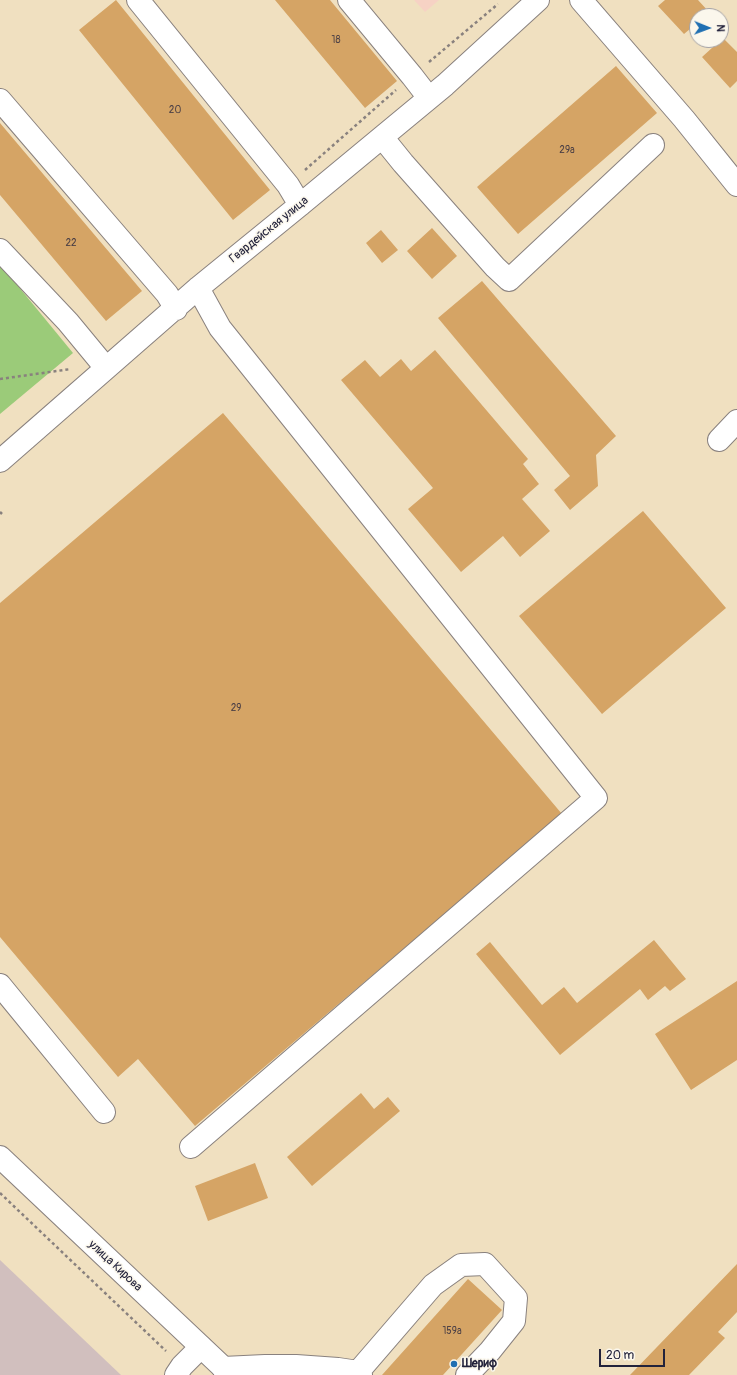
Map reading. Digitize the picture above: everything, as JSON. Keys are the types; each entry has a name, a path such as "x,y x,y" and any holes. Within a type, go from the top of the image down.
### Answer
{"street":[{"path":"138,0 288,185 300,205"},
{"path":"349,0 429,98"},
{"name":"Гвардейская улица","path":"0,461 176,309 198,288 445,85 538,0"},
{"path":"580,0 684,119 737,185"},
{"path":"0,100 167,294 176,309"},
{"path":"382,137 408,169 495,267 509,280 653,145"},
{"path":"0,250 68,322 106,368"},
{"path":"191,1147 596,798 220,328 198,288"},
{"path":"719,440 737,421"},
{"path":"0,985 104,1112"},
{"name":"улица Кирова","path":"0,1157 227,1372"},
{"path":"227,1372 265,1366 296,1366 338,1369 360,1373 433,1285 461,1265 485,1264 516,1298 514,1321 490,1351 467,1375"},
{"path":"179,1371 201,1347"}],"path":[{"path":"0,379 72,369"},
{"path":"0,1193 179,1371"}],"shaded area":[{"path":"414,0 439,0 425,12"},
{"path":"0,1260 121,1375 0,1375"}],"green space":[{"path":"0,264 73,353 0,414"}],"building":[{"path":"116,0 270,190 233,220 79,30"},
{"path":"275,0 330,0 397,81 365,108"},
{"path":"665,0 698,0 705,8 689,8 689,30 684,34 658,6"},
{"path":"729,44 737,52 737,81 730,88 702,57 712,48 729,48"},
{"path":"616,66 657,113 518,234 477,187"},
{"path":"0,123 142,291 106,321 0,195"},
{"path":"432,228 457,256 432,279 407,251"},
{"path":"381,230 398,250 382,263 366,243"},
{"path":"482,281 616,436 596,455 598,486 570,510 554,490 570,476 438,318"},
{"path":"435,350 528,459 523,464 539,484 522,499 550,531 520,557 503,536 461,572 408,509 433,488 341,380 365,360 380,377 401,359 411,371"},
{"path":"223,413 562,814 195,1126 138,1059 118,1077 0,937 0,603"},
{"path":"643,511 726,608 602,714 519,616"},
{"path":"654,940 686,979 670,991 665,986 648,1000 640,989 560,1055 476,954 490,942 542,1005 564,987 577,1003"},
{"path":"737,981 737,1060 691,1090 655,1034"},
{"path":"361,1093 374,1109 388,1097 400,1111 312,1186 287,1157"},
{"path":"255,1163 268,1198 208,1221 195,1186"},
{"path":"737,1264 737,1312 718,1332 725,1338 689,1375 630,1375"},
{"path":"468,1279 502,1310 443,1375 382,1375"}],"place":[{"name":"Шериф","path":"454,1364"}]}
